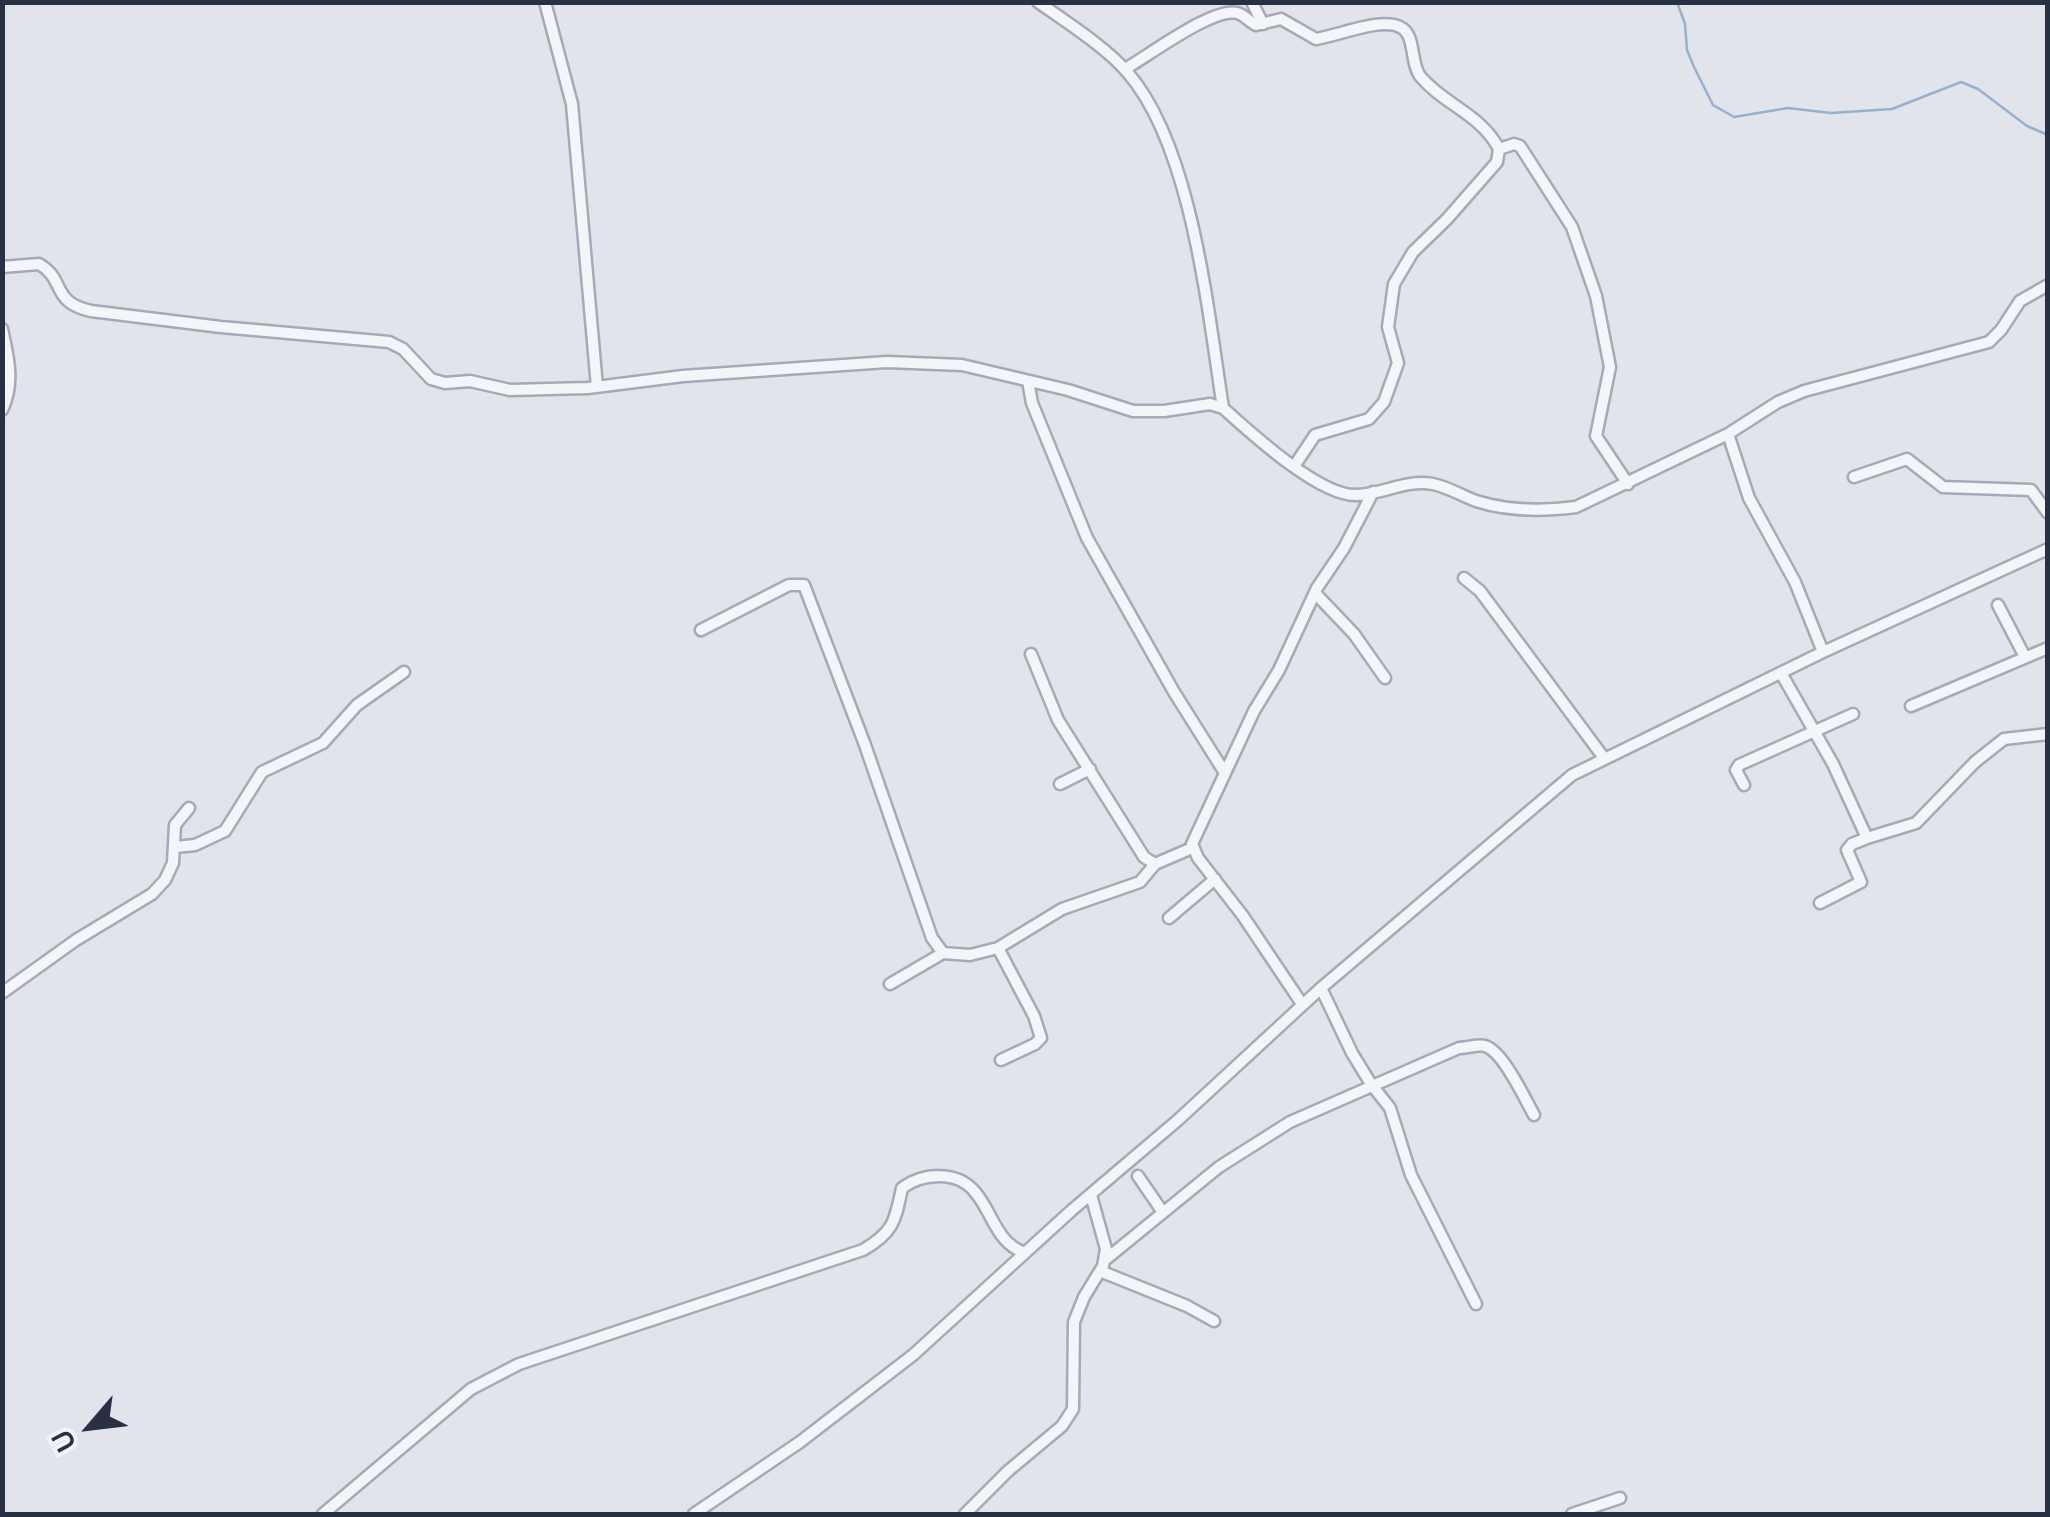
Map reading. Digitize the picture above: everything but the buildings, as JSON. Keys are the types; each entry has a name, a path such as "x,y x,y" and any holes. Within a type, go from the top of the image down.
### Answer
{"street":[{"path":"546,2 572,104 596,387"},
{"path":"1038,2 1126,69 1168,142 1178,166 1203,282 1223,408"},
{"path":"1252,2 1263,24"},
{"path":"1126,69 1219,14 1238,13 1252,24 1282,18 1316,40 1380,25 1400,27 1407,33 1419,75 1478,121 1500,149"},
{"path":"1500,149 1520,146 1562,208 1577,238 1596,296 1610,360 1596,436 1628,484"},
{"path":"1295,465 1315,435 1369,419 1384,402 1398,363 1388,327 1394,284 1413,252 1497,162 1500,149"},
{"path":"2,268 39,264 45,267 72,307 220,327 389,342 403,349 426,376 439,382 470,380 510,390 596,387 683,376 887,362 962,365 1068,390 1133,412 1164,412 1210,404 1223,408 1335,491 1356,496 1400,484 1435,484 1479,502 1554,510 1576,506 1628,484 1804,391 1989,342 2020,301 2048,285"},
{"path":"2,329 10,371 2,410"},
{"path":"1028,382 1032,403 1087,538 1174,692 1226,773"},
{"path":"1728,434 1749,498 1795,582 1822,652"},
{"path":"1854,477 1907,460 1943,487 2031,490 2048,513"},
{"path":"890,984 943,953 970,955 998,948 1062,909 1140,882 1155,864 1192,848 1315,593 1373,492"},
{"path":"694,1514 800,1442 913,1355 1320,988 1569,777 1822,652 2048,549"},
{"path":"1464,578 1480,591 1604,758"},
{"path":"701,630 777,590 794,583 804,585 930,932 943,953"},
{"path":"1315,593 1354,634 1384,678"},
{"path":"1998,605 2025,657"},
{"path":"1912,706 2048,648"},
{"path":"1031,654 1058,720 1144,857 1155,864"},
{"path":"176,847 195,845 225,830 262,772 324,743 358,704 404,672"},
{"path":"1781,672 1833,764 1867,838"},
{"path":"1744,785 1736,770 1739,764 1852,714"},
{"path":"1820,903 1861,882 1847,850 1852,844 1916,823 1975,762 2004,739 2048,734"},
{"path":"1060,784 1090,769"},
{"path":"2,993 76,940 152,894 165,880 176,847 175,825 189,808"},
{"path":"1192,848 1302,1004"},
{"path":"1170,918 1215,880"},
{"path":"998,948 1034,1016 1041,1038 1001,1060"},
{"path":"1320,988 1371,1084 1390,1108 1411,1175 1476,1304"},
{"path":"965,1514 1069,1418 1075,1400 1074,1322 1102,1266 1162,1211 1219,1167 1290,1122 1460,1048 1484,1046 1494,1051 1534,1115"},
{"path":"1138,1176 1162,1211"},
{"path":"324,1514 472,1389 519,1364 863,1250 882,1239 892,1227 902,1188 922,1178 951,1178 973,1189 996,1229 1010,1245 1025,1253"},
{"path":"1091,1195 1106,1239 1102,1266"},
{"path":"1102,1266 1214,1321"},
{"path":"1572,1514 1620,1498"}],"waterway":[{"path":"1677,2 1694,67 1713,105 1734,117 1788,108 1831,113 1892,109 1961,82 1978,89 2027,126 2048,135"}]}
